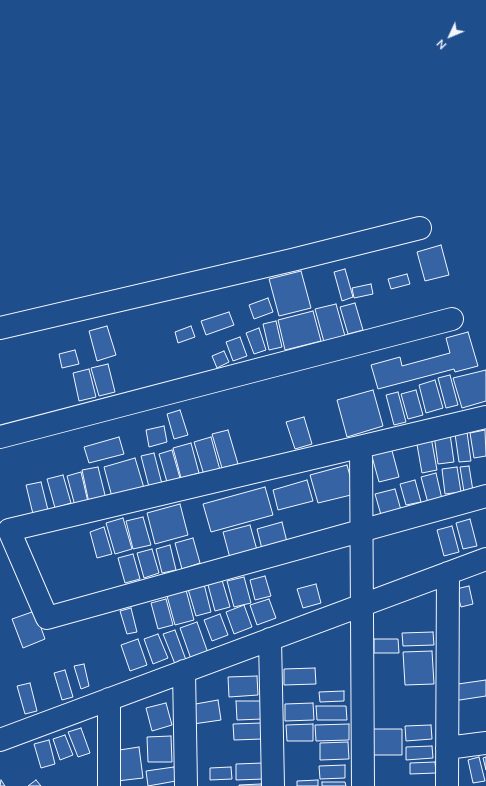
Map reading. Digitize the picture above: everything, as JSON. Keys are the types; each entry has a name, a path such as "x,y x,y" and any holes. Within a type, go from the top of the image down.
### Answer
{"street":[{"path":"0,328 292,260 420,228"},
{"path":"0,437 452,319"},
{"path":"486,417 9,530 47,618 486,496"},
{"path":"361,447 363,786"},
{"path":"0,740 486,558"},
{"path":"447,786 448,573"},
{"path":"270,639 273,786"},
{"path":"184,671 186,786"},
{"path":"109,699 109,786"},
{"path":"447,748 486,743"}],"building":[{"path":"441,245 449,275 425,281 417,252"},
{"path":"345,269 353,297 342,301 334,272"},
{"path":"301,271 311,308 279,316 269,279"},
{"path":"407,274 410,284 391,289 388,279"},
{"path":"371,284 373,294 354,298 352,288"},
{"path":"268,298 273,312 254,319 249,305"},
{"path":"355,303 363,330 348,334 340,307"},
{"path":"336,304 345,336 324,342 315,309"},
{"path":"313,311 321,341 285,350 278,320"},
{"path":"229,312 234,325 206,335 201,321"},
{"path":"276,321 282,347 269,350 263,324"},
{"path":"107,326 116,355 97,361 89,331"},
{"path":"191,326 195,337 178,343 175,332"},
{"path":"259,328 266,350 254,354 246,333"},
{"path":"468,332 478,366 455,372 454,369 378,389 371,365 400,357 402,366 450,353 446,338"},
{"path":"240,337 247,356 233,361 226,342"},
{"path":"75,350 79,364 62,368 59,354"},
{"path":"224,351 229,362 217,368 212,356"},
{"path":"108,364 115,392 99,396 91,368"},
{"path":"89,369 96,397 79,401 73,373"},
{"path":"486,370 486,401 462,408 453,378"},
{"path":"450,375 458,405 446,408 438,378"},
{"path":"435,380 443,408 426,413 419,385"},
{"path":"373,390 383,426 347,437 337,400"},
{"path":"416,390 423,415 408,419 401,394"},
{"path":"398,392 406,422 394,425 386,395"},
{"path":"180,410 188,435 174,439 167,414"},
{"path":"304,417 312,444 295,449 286,422"},
{"path":"164,426 167,442 149,447 146,430"},
{"path":"228,430 238,464 222,468 212,434"},
{"path":"485,430 486,456 474,458 470,433"},
{"path":"467,432 471,461 459,462 455,434"},
{"path":"450,434 454,462 438,464 434,435"},
{"path":"119,437 124,454 89,463 84,447"},
{"path":"211,437 220,470 204,475 194,442"},
{"path":"431,437 437,470 422,473 416,439"},
{"path":"191,443 199,473 181,478 173,448"},
{"path":"391,447 399,477 379,482 371,453"},
{"path":"172,450 180,478 167,482 159,454"},
{"path":"154,453 162,484 149,487 141,456"},
{"path":"135,458 144,488 112,497 104,467"},
{"path":"347,465 355,494 318,503 310,475"},
{"path":"469,466 473,491 464,492 460,467"},
{"path":"98,467 106,499 89,503 82,470"},
{"path":"457,467 461,492 445,494 442,469"},
{"path":"81,472 88,502 75,506 67,476"},
{"path":"436,473 442,499 428,503 421,477"},
{"path":"63,475 71,503 55,508 47,479"},
{"path":"307,480 313,501 278,510 273,490"},
{"path":"415,480 421,502 406,505 400,484"},
{"path":"41,482 48,510 33,514 26,485"},
{"path":"265,487 273,515 211,532 203,504"},
{"path":"395,489 401,510 381,515 375,494"},
{"path":"180,504 188,535 155,544 147,513"},
{"path":"143,517 151,545 133,549 126,521"},
{"path":"123,518 132,549 115,554 106,523"},
{"path":"470,519 477,546 463,549 456,523"},
{"path":"282,522 287,542 262,549 257,529"},
{"path":"250,525 257,550 230,558 223,532"},
{"path":"452,526 459,552 444,556 437,530"},
{"path":"104,527 112,554 97,558 90,532"},
{"path":"193,538 200,563 182,569 175,543"},
{"path":"170,545 176,570 162,573 156,549"},
{"path":"152,549 159,573 144,578 137,553"},
{"path":"133,554 140,579 125,583 118,558"},
{"path":"265,576 271,596 255,600 250,580"},
{"path":"244,577 251,603 234,607 227,581"},
{"path":"222,580 230,607 215,611 208,585"},
{"path":"204,584 211,612 196,616 188,589"},
{"path":"316,584 321,603 303,608 297,589"},
{"path":"469,586 473,604 461,607 456,589"},
{"path":"186,590 194,620 175,625 167,596"},
{"path":"166,599 173,625 158,629 151,603"},
{"path":"269,599 276,618 257,625 250,605"},
{"path":"244,605 252,627 234,634 226,612"},
{"path":"131,608 137,632 127,634 120,611"},
{"path":"35,611 45,639 23,648 12,619"},
{"path":"220,614 228,635 212,641 204,620"},
{"path":"197,622 208,653 191,659 180,628"},
{"path":"175,630 186,660 175,664 163,634"},
{"path":"433,632 434,645 403,646 402,633"},
{"path":"158,634 168,658 153,664 144,639"},
{"path":"138,639 147,665 130,671 121,645"},
{"path":"374,639 398,639 399,653 374,653"},
{"path":"432,651 434,684 405,685 403,652"},
{"path":"84,664 89,686 81,689 74,666"},
{"path":"315,668 316,684 284,685 284,669"},
{"path":"65,670 73,697 62,700 54,673"},
{"path":"257,676 258,695 229,697 228,677"},
{"path":"486,680 486,696 453,701 451,685"},
{"path":"30,683 37,711 25,714 17,686"},
{"path":"344,691 344,701 320,702 319,692"},
{"path":"218,700 221,720 193,724 190,705"},
{"path":"236,701 262,701 263,719 237,720"},
{"path":"166,703 172,725 152,731 146,708"},
{"path":"313,703 314,720 285,721 285,704"},
{"path":"316,706 346,706 347,720 317,720"},
{"path":"261,723 262,739 234,740 233,724"},
{"path":"313,724 313,741 287,741 286,725"},
{"path":"349,724 349,740 316,741 315,725"},
{"path":"431,725 432,739 406,741 405,726"},
{"path":"81,728 90,753 78,757 68,732"},
{"path":"372,729 402,729 402,755 373,755"},
{"path":"65,735 73,755 60,760 53,739"},
{"path":"171,736 172,762 148,762 147,737"},
{"path":"49,740 55,764 41,768 34,744"},
{"path":"348,742 349,759 320,760 320,743"},
{"path":"432,746 433,758 406,760 406,747"},
{"path":"139,747 143,778 117,781 113,751"},
{"path":"479,757 485,781 473,783 468,760"},
{"path":"486,757 486,770 483,758"},
{"path":"435,762 436,773 410,774 410,763"},
{"path":"263,763 264,779 236,780 236,764"},
{"path":"345,765 345,778 320,779 319,766"},
{"path":"174,767 176,781 148,786 146,771"},
{"path":"231,767 232,779 210,780 210,768"},
{"path":"1,780 5,786 0,786"},
{"path":"36,780 41,786 28,786"},
{"path":"318,780 318,786 297,786 297,781"},
{"path":"322,782 345,782 346,786 322,786"},
{"path":"261,784 262,786 239,786 239,785"}]}
